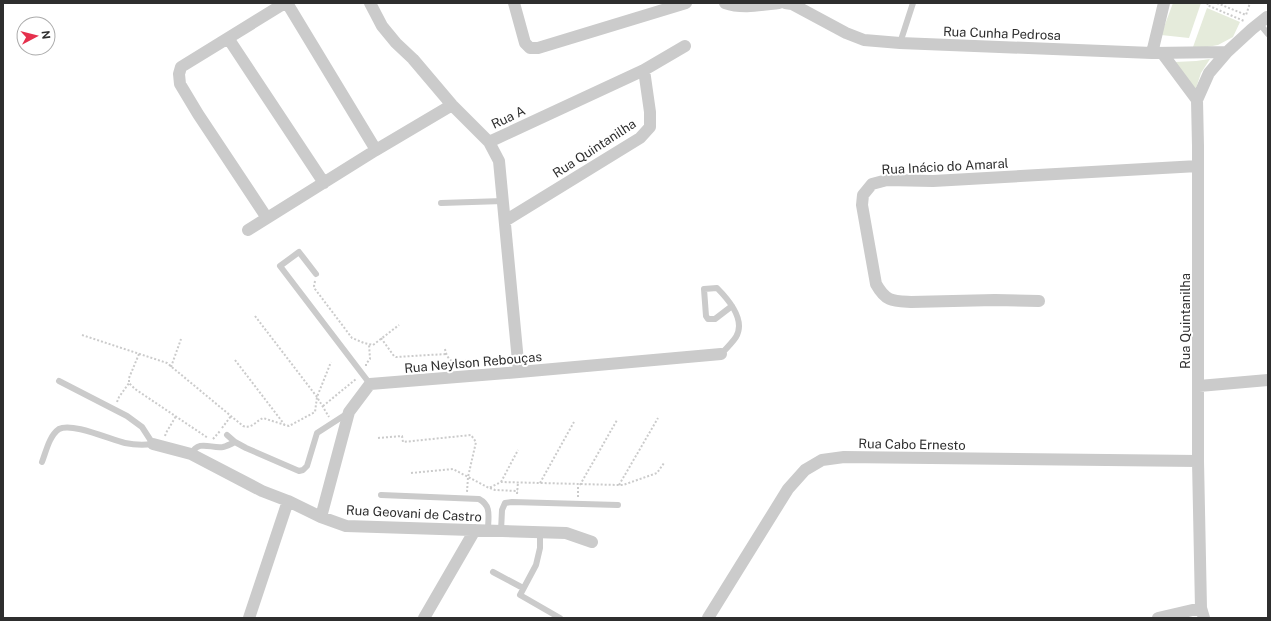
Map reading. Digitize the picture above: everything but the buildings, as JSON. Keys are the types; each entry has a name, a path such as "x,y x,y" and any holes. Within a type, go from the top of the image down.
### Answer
{"street":[{"path":"267,218 198,114 180,84 179,74 182,67 228,38 286,3 376,150"},
{"path":"370,3 382,26 396,43 413,58 452,105 489,142"},
{"path":"514,3 525,43 530,48 538,48 686,3"},
{"path":"725,3 732,5 756,6 779,3"},
{"name":"Rua Cunha Pedrosa","path":"785,3 792,4 846,33 864,40 900,43 1157,53 1227,52"},
{"path":"1164,3 1157,53 1196,100"},
{"name":"Rua Quintanilha","path":"1158,618 1203,613 1198,462 1198,166 1196,100 1210,73 1227,52 1261,22"},
{"path":"228,38 324,183"},
{"name":"Rua A","path":"519,372 500,161 489,142 644,70 685,46"},
{"name":"Rua Quintanilha","path":"505,221 640,138 650,127 650,112 644,70"},
{"path":"248,230 376,150 452,105"},
{"name":"Rua Inácio do Amaral","path":"1039,301 995,300 911,302 888,299 881,293 876,284 862,205 863,195 872,184 887,180 933,180 1198,166"},
{"name":"Rua Neylson Rebouças","path":"370,384 721,354"},
{"path":"1199,386 1268,380"},
{"path":"321,517 349,412 370,384"},
{"name":"Rua Geovani de Castro","path":"158,445 191,454 262,491 288,501 321,517 346,526 566,533 592,542"},
{"name":"Rua Cabo Ernesto","path":"708,618 788,489 805,470 822,460 852,457 1198,462"},
{"path":"249,618 288,501"},
{"path":"424,618 475,530"}],"lane":[{"path":"900,43 913,3"},
{"path":"1261,22 1268,34"},
{"path":"441,203 503,201"},
{"path":"316,274 299,252 280,266 370,384"},
{"path":"721,354 736,336 739,322 738,317 732,306 717,288 704,289 706,316 708,319 717,318 732,306"},
{"path":"60,381 127,416 142,427 158,445"},
{"path":"227,435 235,442 300,471 306,466 317,433 349,412"},
{"path":"42,462 53,435 60,429 68,427 81,429 124,443 137,445 158,445"},
{"path":"191,454 193,449 198,447 222,447 235,442"},
{"path":"381,495 479,499 485,502 488,509 488,530"},
{"path":"501,531 502,510 506,504 512,502 618,505"},
{"path":"540,532 540,548 536,565 520,595 560,618"},
{"path":"493,572 523,588"}],"path":[{"path":"1208,3 1207,6 1243,21 1261,22"},
{"path":"1217,3 1246,15 1250,3"},
{"path":"316,274 314,283 315,289 352,338 373,345 399,325"},
{"path":"255,316 317,397 332,423"},
{"path":"82,335 167,363 243,426 248,428 263,418 289,426 315,412 317,397 330,362"},
{"path":"381,338 396,357 446,354"},
{"path":"171,367 181,339"},
{"path":"323,406 365,371 366,364 370,359 370,344"},
{"path":"445,349 446,354 452,362 473,360"},
{"path":"114,409 119,397 129,383 129,378 140,354"},
{"path":"235,360 285,425"},
{"path":"129,383 135,389 212,440 231,416"},
{"path":"158,445 176,416"},
{"path":"619,486 658,418"},
{"path":"578,504 579,485 617,420"},
{"path":"540,483 574,422"},
{"path":"378,438 402,436 403,442 471,435 476,442 468,477 467,491 469,494"},
{"path":"501,482 518,450"},
{"path":"490,488 501,482 619,486 657,473 664,463"},
{"path":"411,473 453,469 489,488 517,492 518,482"}],"green space":[{"path":"1173,3 1201,3 1189,38 1161,35"},
{"path":"1207,8 1240,22 1233,37 1218,45 1193,47"},
{"path":"1210,59 1201,73 1195,91 1175,62"}]}
